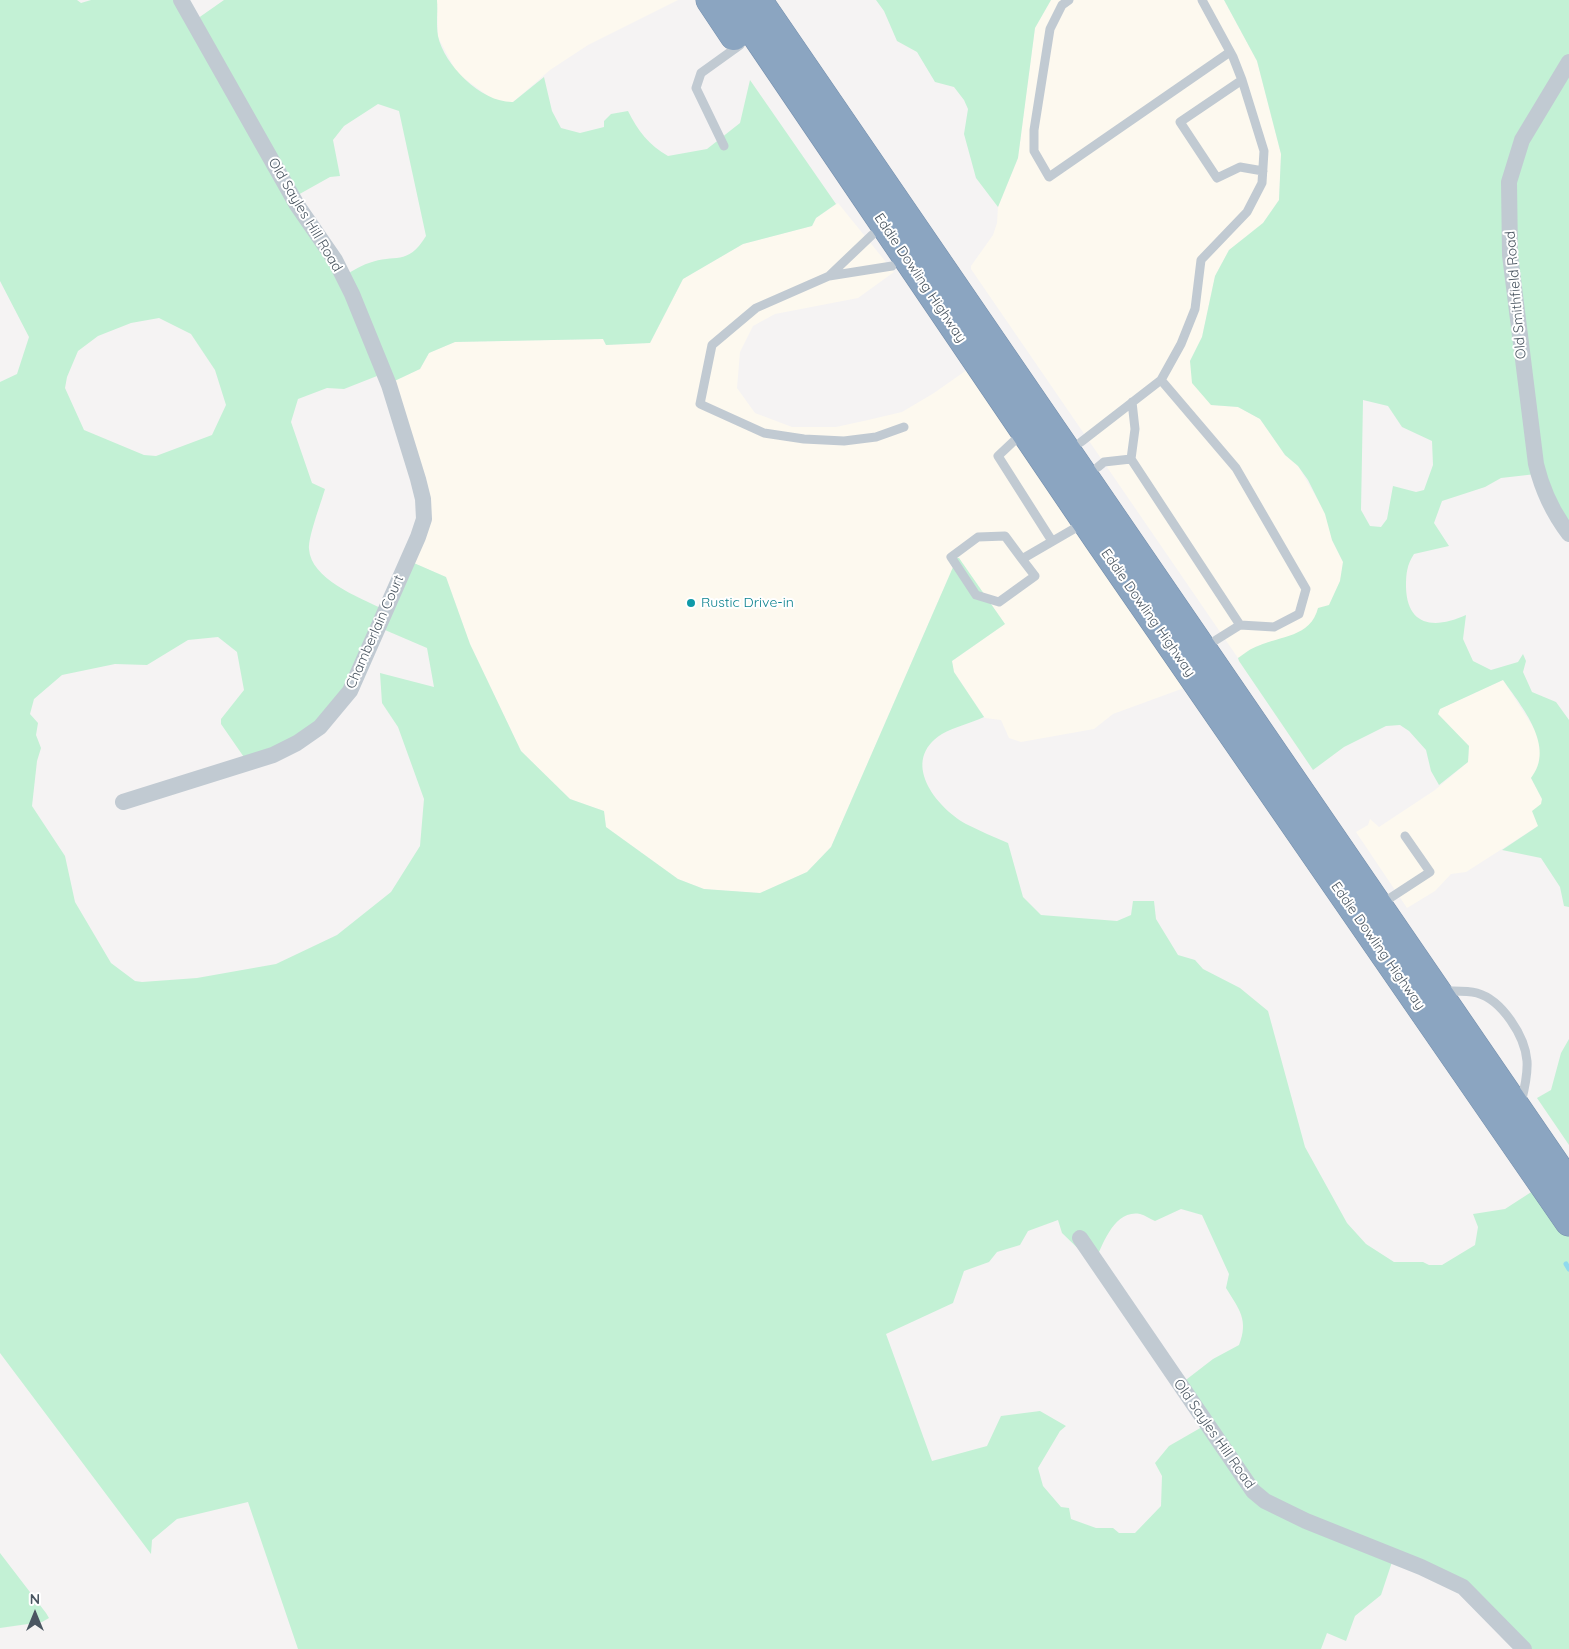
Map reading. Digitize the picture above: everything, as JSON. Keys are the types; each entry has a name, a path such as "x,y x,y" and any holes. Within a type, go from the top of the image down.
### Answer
{"highway":[{"path":"710,0 892,266 1015,440 1092,532"},
{"name":"Eddie Dowling Highway","path":"732,0 1092,532 1569,1222"},
{"name":"Eddie Dowling Highway","path":"758,0 1569,1184"},
{"path":"777,0 1303,764 1358,850 1407,947"}],"street":[{"name":"Old Sayles Hill Road","path":"181,0 297,205 335,260 389,384 423,499"},
{"name":"Old Smithfield Road","path":"1569,62 1522,140 1509,182 1509,201 1511,264 1536,464 1540,481 1553,508 1569,534"},
{"name":"Chamberlain Court","path":"123,802 273,755 297,743 320,727 350,691 418,537 424,519 423,499"},
{"name":"Old Sayles Hill Road","path":"1080,1238 1253,1491 1265,1502 1306,1521 1421,1567 1463,1587 1508,1630 1524,1649"}],"lane":[{"path":"1069,0 1062,5 1050,29 1034,130 1034,151 1049,177 1230,52"},
{"path":"1081,442 1161,380 1181,344 1195,309 1201,260 1247,212 1262,183 1264,151 1242,80 1230,52 1202,0"},
{"path":"724,146 696,88 701,73 740,45"},
{"path":"1242,80 1180,122 1217,178 1240,166 1263,171"},
{"path":"829,276 872,235"},
{"path":"892,266 829,276 756,308 712,346 700,404 764,433 804,439 844,441 876,437 904,427"},
{"path":"1161,380 1236,468 1306,589 1299,614 1274,627 1240,625 1216,640"},
{"path":"1132,402 1135,429 1131,459 1240,625"},
{"path":"1015,440 998,456 1052,541"},
{"path":"1098,467 1104,462 1131,459"},
{"path":"1022,558 1052,541 1092,532"},
{"path":"978,536 1005,536 1022,558 1035,576 999,602 976,595 951,557 978,536"},
{"path":"1384,902 1430,872 1405,836"},
{"path":"1437,990 1476,993 1494,1001 1503,1009 1520,1039 1527,1063 1524,1089 1518,1108"}],"shaded area":[{"path":"437,0 678,0 588,45 550,70 513,102 505,102 491,98 457,73 438,37"},
{"path":"1051,0 1224,0 1257,61 1281,154 1279,200 1263,223 1229,250 1215,276 1202,337 1190,361 1211,405 1238,407 1260,419 1285,455 1298,466 1326,514 1332,540 1343,562 1340,581 1329,606 1299,634 1257,646 1238,658 971,269 971,266 993,235 997,223 998,207 1018,158 1035,28"},
{"path":"838,203 894,272 858,298 775,314 753,326 740,352 737,388 755,413 792,427 836,427 902,412 934,393 971,367 1105,554 1184,688 1113,714 1094,729 1021,742 1009,738 1001,720 985,718 954,672 952,661 1005,624 959,558 957,558 831,847 807,872 760,893 704,889 678,879 606,827 604,811 570,799 521,751 470,644 446,577 407,560 416,535 421,493 386,385 420,369 429,353 455,342 603,339 606,345 650,343 683,279 743,244 812,226 816,218"},
{"path":"1503,680 1537,733 1541,749 1538,770 1531,778 1542,799 1538,826 1466,872 1451,874 1435,891 1407,908 1356,832 1368,825 1370,819 1379,827 1435,790 1468,762 1469,746 1438,714 1440,709"}],"green space":[{"path":"0,0 77,0 81,3 91,0 179,0 194,21 224,0 437,0 437,31 442,47 456,70 477,89 501,101 513,102 544,77 552,111 561,128 580,133 604,127 604,121 611,114 628,111 645,137 668,156 707,149 740,123 750,80 836,204 816,218 812,226 743,244 683,279 650,343 606,345 603,339 455,342 429,353 420,369 386,385 377,376 344,389 327,388 298,399 291,422 312,483 325,489 309,544 312,560 318,569 337,586 383,609 407,560 446,577 470,644 521,751 570,799 604,811 606,827 678,879 704,889 760,893 807,872 831,847 957,558 959,558 1005,624 952,661 954,672 984,717 942,734 929,745 923,757 923,770 927,783 944,807 966,824 1008,843 1023,897 1041,915 1117,921 1131,915 1133,901 1154,901 1156,919 1178,955 1195,960 1203,969 1240,988 1268,1011 1305,1147 1347,1223 1366,1244 1394,1262 1423,1262 1429,1265 1442,1265 1475,1245 1478,1227 1473,1214 1505,1209 1539,1187 1569,1230 1569,1649 1528,1649 1490,1609 1393,1559 1381,1595 1355,1616 1346,1641 1327,1633 1321,1649 298,1649 248,1502 177,1519 152,1540 151,1554 0,1353 0,382 17,374 29,337 0,281","holes":["378,104 399,111 426,236 419,246 406,256 378,260 340,278 296,196 330,177 340,176 333,140 344,126","159,318 191,334 215,370 226,405 212,435 156,456 144,455 84,430 65,388 67,377 78,351 98,336 131,323","378,627 427,648 434,687 380,673 382,703 398,727 424,799 420,846 391,892 337,935 276,964 197,978 142,982 135,981 111,963 75,902 65,856 32,806 37,761 41,748 36,735 38,723 30,714 34,699 62,675 115,664 147,665 188,640 218,637 237,652 244,690 221,719 221,724 248,763 326,719","1181,1209 1202,1215 1229,1274 1226,1288 1235,1302 1243,1322 1239,1345 1213,1359 1178,1386 1202,1427 1169,1446 1155,1463 1162,1476 1161,1506 1135,1533 1119,1533 1113,1528 1096,1528 1071,1519 1069,1508 1061,1507 1043,1486 1038,1468 1060,1431 1066,1426 1040,1411 1001,1416 987,1446 932,1461 886,1334 953,1303 964,1271 989,1262 997,1252 1020,1245 1028,1231 1058,1220 1062,1233 1094,1264 1110,1230 1123,1217 1131,1214 1140,1214 1155,1221"]},
{"path":"876,0 1051,0 1035,28 1018,158 998,207 976,178 964,134 968,109 964,100 954,87 935,82 917,52 897,41 884,11"},
{"path":"1224,0 1569,0 1569,535 1536,474 1501,478 1485,487 1442,501 1434,523 1449,546 1414,554 1407,569 1406,587 1411,610 1417,617 1425,621 1434,623 1444,622 1466,615 1463,639 1473,661 1491,670 1518,662 1523,654 1526,661 1523,672 1532,692 1556,702 1569,720 1569,907 1564,906 1560,887 1541,858 1502,850 1538,826 1532,811 1541,804 1542,799 1531,778 1538,766 1540,753 1538,740 1527,715 1503,680 1440,709 1438,714 1469,746 1468,762 1439,785 1431,771 1426,750 1409,731 1400,725 1386,726 1344,747 1313,770 1239,661 1238,658 1253,648 1294,634 1309,625 1318,608 1329,605 1340,581 1343,562 1332,540 1325,514 1308,480 1298,466 1285,455 1260,419 1238,407 1211,405 1192,383 1190,361 1202,337 1215,276 1229,250 1263,223 1279,200 1281,154 1257,61","holes":["1363,400 1388,406 1402,427 1432,441 1433,465 1424,490 1416,492 1393,486 1387,519 1381,527 1370,526 1361,510"]},
{"path":"1569,1039 1569,1145 1537,1098 1551,1090 1561,1053"},
{"path":"0,1553 49,1618 42,1622 0,1628"}],"waterway":[{"path":"1566,1264 1569,1269"}],"place":[{"name":"Rustic Drive-in","path":"691,603"}]}
